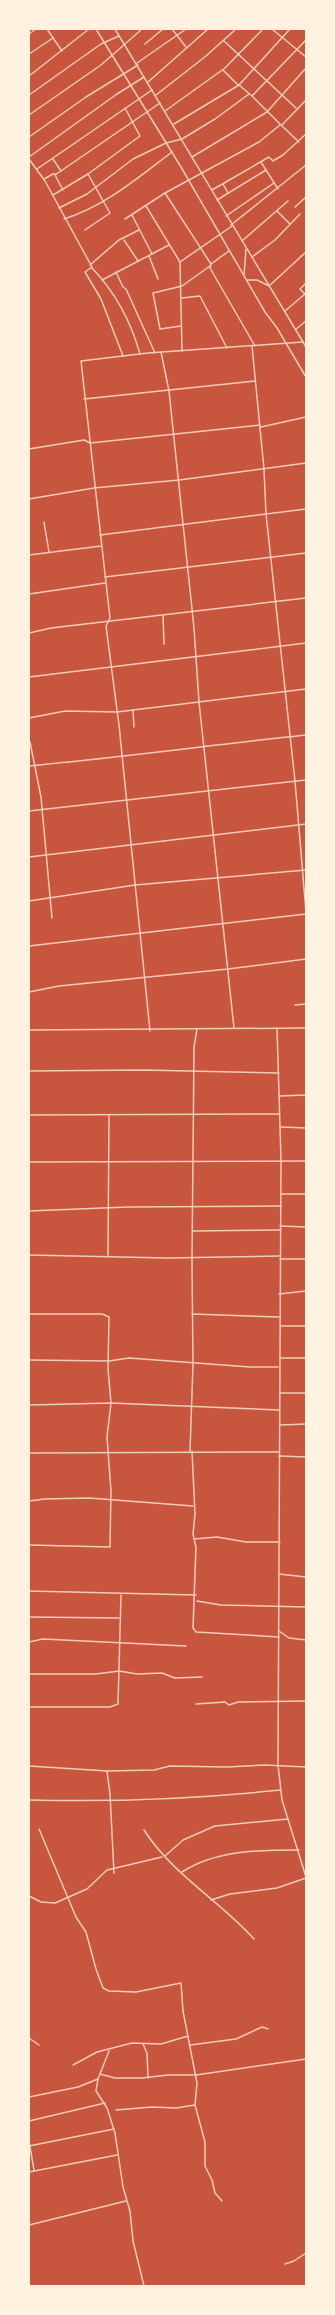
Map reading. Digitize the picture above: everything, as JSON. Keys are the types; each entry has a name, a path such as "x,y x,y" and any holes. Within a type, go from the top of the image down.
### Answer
{"street":[{"path":"29,34 36,29"},
{"path":"47,29 62,51"},
{"path":"29,76 89,29"},
{"path":"96,29 172,152 265,312 286,343 306,378"},
{"path":"116,29 226,216 306,346"},
{"path":"29,115 112,55 142,29"},
{"path":"145,44 163,29"},
{"path":"172,29 186,48"},
{"path":"29,137 86,97 123,74 186,29"},
{"path":"148,82 208,29"},
{"path":"156,96 224,41 236,29"},
{"path":"165,111 223,70 263,29"},
{"path":"272,29 306,57"},
{"path":"173,125 239,85 290,29"},
{"path":"29,95 105,43 120,36"},
{"path":"29,54 53,38"},
{"path":"252,96 306,40"},
{"path":"224,41 283,95 296,109"},
{"path":"192,157 267,112 306,68"},
{"path":"223,70 299,142"},
{"path":"140,354 124,313 115,297 91,266 64,219 44,179 29,158 144,77"},
{"path":"37,169 124,107 152,90"},
{"path":"59,208 96,188 131,160 166,143 182,139 215,119 249,94"},
{"path":"126,219 165,193 201,172 259,142 281,125 306,100"},
{"path":"44,179 61,171 160,103"},
{"path":"53,195 88,174 140,136 124,107"},
{"path":"212,190 269,157 273,161 299,142 306,134"},
{"path":"64,219 79,214 103,200 147,172 172,152"},
{"path":"52,158 61,171"},
{"path":"261,162 278,189"},
{"path":"180,262 232,225 306,165"},
{"path":"217,200 266,170"},
{"path":"56,174 55,176 63,190"},
{"path":"85,230 110,214 88,174"},
{"path":"226,216 274,183"},
{"path":"223,184 228,193"},
{"path":"165,193 200,248 256,346"},
{"path":"295,207 306,197"},
{"path":"242,241 288,201"},
{"path":"146,206 180,262 182,286 180,326 182,351"},
{"path":"277,211 290,224"},
{"path":"252,257 274,240 300,214"},
{"path":"132,215 152,254"},
{"path":"306,221 306,228"},
{"path":"123,356 101,299 85,272 119,240 124,239 139,230"},
{"path":"124,239 138,262"},
{"path":"102,280 169,245"},
{"path":"244,275 246,248"},
{"path":"180,326 160,329 152,294 154,291 182,286 229,250"},
{"path":"269,286 306,252"},
{"path":"149,256 158,279"},
{"path":"116,272 122,286 126,289 155,353"},
{"path":"247,280 257,280 269,286"},
{"path":"285,312 306,294 300,289 306,283"},
{"path":"182,298 200,296 227,348"},
{"path":"296,329 306,321"},
{"path":"150,1030 112,666 106,626 110,619 80,361 162,352 303,342"},
{"path":"29,946 140,934 306,913 305,870 266,514 264,469 252,346"},
{"path":"162,352 169,391 179,480 187,568 193,612 199,702 210,790 213,836 234,1029"},
{"path":"84,399 255,381"},
{"path":"29,449 84,440 90,443 260,426 306,417"},
{"path":"29,499 94,488 179,480 306,463"},
{"path":"100,535 306,509"},
{"path":"44,522 50,552"},
{"path":"29,555 101,546"},
{"path":"105,578 306,553"},
{"path":"29,594 105,584"},
{"path":"29,633 108,621 306,598"},
{"path":"162,615 164,644"},
{"path":"29,677 306,643"},
{"path":"29,718 64,711 117,712 306,689"},
{"path":"133,710 134,727"},
{"path":"29,766 121,757 306,735"},
{"path":"30,742 36,765 42,809 52,918"},
{"path":"29,810 306,780"},
{"path":"29,857 306,824"},
{"path":"29,900 135,885 305,870"},
{"path":"29,992 59,986 228,969 306,959"},
{"path":"295,1005 306,1004"},
{"path":"210,1900 230,1894 277,1888 306,1878 299,1850 280,1790 278,1765 280,1542 279,1294 281,1127 277,1028"},
{"path":"29,1030 306,1028"},
{"path":"197,1029 194,1048 194,1161 192,1206 193,1364 191,1451 196,1595 194,1628 196,1632 278,1637"},
{"path":"29,1071 279,1073"},
{"path":"279,1096 306,1095"},
{"path":"29,1116 49,1114 194,1116 280,1114"},
{"path":"108,1256 107,1162 109,1115"},
{"path":"281,1127 306,1128"},
{"path":"29,1162 306,1161"},
{"path":"280,1194 306,1194"},
{"path":"29,1211 192,1206 250,1208 280,1206"},
{"path":"280,1226 306,1227"},
{"path":"193,1231 280,1230"},
{"path":"29,1255 192,1258 280,1256"},
{"path":"280,1259 306,1259"},
{"path":"279,1294 306,1291"},
{"path":"29,1314 102,1314 109,1317 111,1403 107,1436 109,1453 110,1547 29,1545"},
{"path":"192,1314 279,1317"},
{"path":"279,1326 306,1326"},
{"path":"29,1360 109,1361 129,1358 193,1364 279,1367"},
{"path":"279,1358 306,1358"},
{"path":"280,1393 306,1393"},
{"path":"29,1405 111,1403 279,1410"},
{"path":"279,1425 306,1424"},
{"path":"29,1453 191,1451 279,1452"},
{"path":"279,1456 306,1457"},
{"path":"29,1501 89,1498 193,1506"},
{"path":"194,1539 217,1536 246,1542 280,1542"},
{"path":"279,1574 306,1577"},
{"path":"29,1591 121,1595 196,1595"},
{"path":"29,1707 116,1706 119,1699 121,1595"},
{"path":"196,1601 208,1601 216,1604 306,1607"},
{"path":"29,1617 120,1618"},
{"path":"279,1631 289,1638 306,1640"},
{"path":"29,1642 43,1639 186,1646"},
{"path":"29,1674 96,1674 119,1671 137,1674 162,1674 175,1678 202,1677"},
{"path":"196,1704 225,1702 229,1705 238,1702 306,1701"},
{"path":"29,1766 107,1771 154,1770 170,1766 213,1767 278,1765 306,1767"},
{"path":"107,1771 114,1872"},
{"path":"29,1800 110,1800 220,1797 280,1790"},
{"path":"165,1856 183,1840 215,1826 288,1819"},
{"path":"39,1829 78,1921 86,1932 96,1970 104,1988 109,1991 136,1992 180,1983 189,2045 196,2075 197,2087 195,2105 205,2142 206,2166 212,2180 215,2193 222,2200"},
{"path":"144,1830 165,1856 210,1900 238,1922 254,1939"},
{"path":"182,1872 197,1862 231,1854 262,1850 299,1850"},
{"path":"29,1896 40,1902 55,1903 87,1888 107,1870 162,1857"},
{"path":"306,1958 306,1975"},
{"path":"189,2045 230,2041 242,2038 262,2027 268,2029"},
{"path":"73,2065 97,2052 132,2043 161,2044 188,2036"},
{"path":"29,2038 39,2045"},
{"path":"143,2044 146,2053 148,2078"},
{"path":"109,2050 98,2079 96,2091 105,2103 114,2129 144,2286"},
{"path":"100,2074 115,2078 148,2078 168,2075 196,2075 306,2059"},
{"path":"29,2097 78,2087 98,2079"},
{"path":"29,2121 105,2103"},
{"path":"116,2110 152,2107 176,2108 195,2105"},
{"path":"29,2146 114,2129"},
{"path":"29,2141 34,2171"},
{"path":"29,2172 118,2155"},
{"path":"29,2225 127,2201"},
{"path":"285,2264 294,2261 306,2253"}]}
